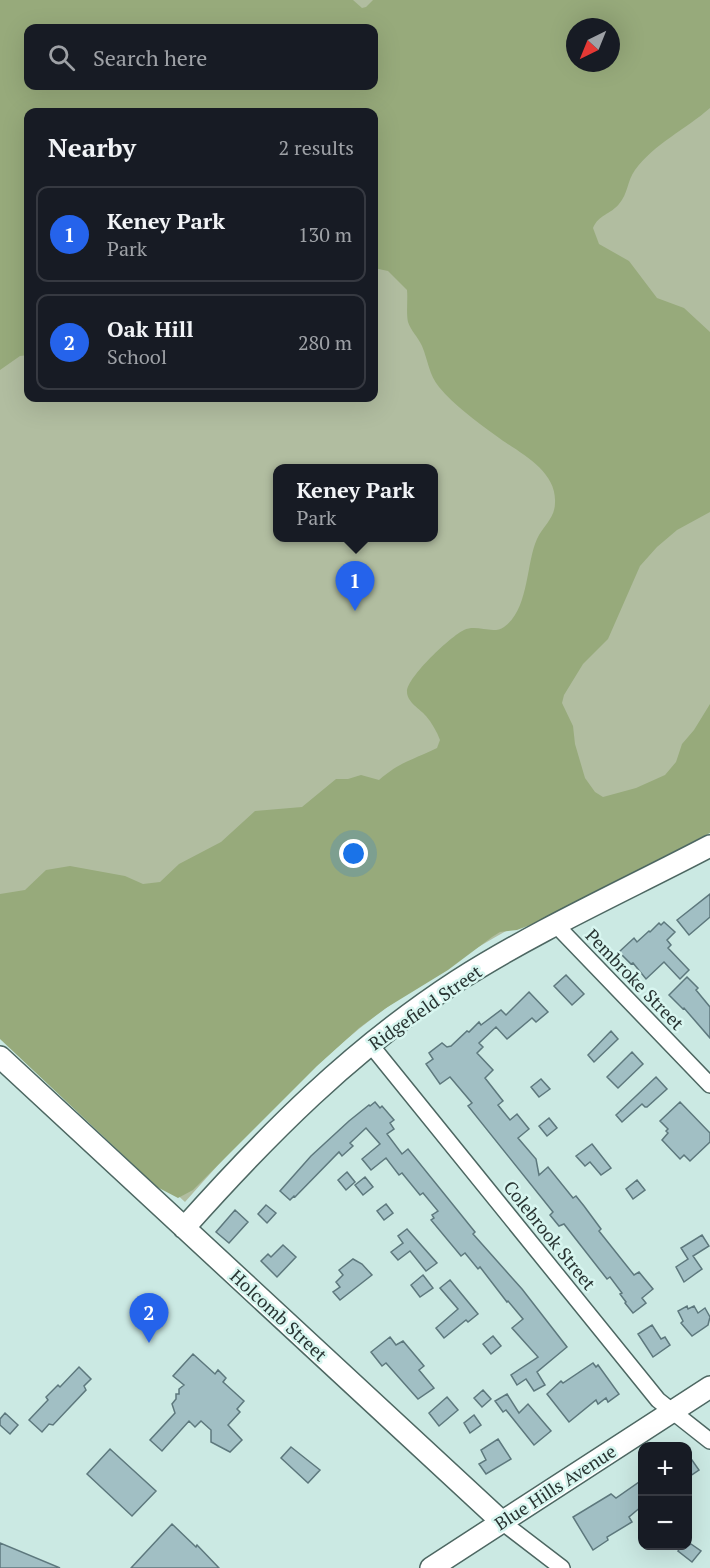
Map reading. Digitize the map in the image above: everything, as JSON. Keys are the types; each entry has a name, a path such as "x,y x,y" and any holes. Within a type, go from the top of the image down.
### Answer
{"street":[{"name":"Ridgefield Street","path":"184,1228 276,1129 344,1065 370,1044 457,981 556,926 710,846"},
{"name":"Pembroke Street","path":"556,926 710,1086"},
{"name":"Colebrook Street","path":"370,1044 658,1400 710,1441"},
{"name":"Holcomb Street","path":"0,1057 502,1522 562,1568"},
{"name":"Blue Hills Avenue","path":"431,1568 710,1387"}],"green space":[{"path":"0,0 710,0 710,825 540,912 417,986 351,1035 326,1057 230,1152 185,1202 0,1029"},
{"path":"0,0 353,0 362,8 373,0 710,0 710,108 651,152 632,174 626,192 616,208 598,220 593,228 599,244 629,261 657,298 684,308 710,332 710,512 677,530 640,566 608,639 583,664 564,695 562,703 573,726 575,744 585,778 595,792 603,797 636,788 665,775 676,762 682,744 694,730 710,704 710,833 533,924 517,930 500,932 448,970 386,1008 359,1028 317,1066 193,1190 178,1198 157,1187 0,1039 0,894 25,890 46,870 70,866 125,876 143,884 160,882 179,864 221,842 255,811 302,807 336,779 348,779 361,775 379,780 401,765 437,748 440,740 428,719 409,699 407,692 409,686 430,658 464,630 469,628 500,629 512,619 523,598 533,549 553,513 554,491 543,471 473,418 439,387 422,346 408,322 407,290 388,271 378,269 378,108 24,108 24,356 0,370"}],"building":[{"path":"710,894 710,917 689,935 677,920"},
{"path":"664,922 675,932 667,940 671,945 668,948 689,970 680,979 664,962 646,979 633,963 631,964 619,952 634,938 637,942 659,923 661,925"},
{"path":"566,975 584,994 572,1005 554,986"},
{"path":"687,977 698,988 696,990 710,1007 710,1038 684,1008 669,995"},
{"path":"529,992 548,1012 536,1022 532,1018 507,1039 496,1027 479,1043 483,1047 477,1053 493,1070 485,1078 503,1101 498,1105 510,1120 517,1114 529,1129 518,1138 536,1159 539,1175 548,1167 573,1198 576,1196 584,1206 601,1229 599,1231 634,1275 639,1272 653,1289 642,1298 646,1303 633,1313 610,1277 607,1279 564,1224 559,1226 550,1215 553,1212 468,1106 472,1103 450,1077 440,1084 426,1064 433,1059 429,1053 442,1043 447,1047 451,1046 479,1022 481,1025 501,1010 506,1015"},
{"path":"611,1031 618,1039 594,1062 588,1055"},
{"path":"632,1052 643,1064 618,1088 607,1077"},
{"path":"656,1077 667,1089 647,1107 642,1104 622,1122 616,1115"},
{"path":"541,1079 550,1089 539,1097 531,1087"},
{"path":"375,1102 380,1108 382,1106 394,1120 390,1123 394,1129 387,1134 402,1154 408,1149 475,1232 473,1234 522,1289 567,1347 537,1372 545,1385 534,1391 526,1379 517,1385 511,1375 538,1357 512,1328 523,1319 480,1267 478,1269 465,1253 461,1256 431,1220 434,1218 432,1215 438,1211 423,1193 420,1195 402,1173 399,1175 386,1158 371,1170 362,1159 380,1144 366,1128 350,1143 353,1146 342,1156 339,1152 295,1197 290,1200 280,1191 311,1156 349,1121"},
{"path":"680,1102 710,1133 710,1142 690,1161 684,1155 680,1159 662,1140 668,1133 666,1131 668,1129 660,1121"},
{"path":"549,1118 557,1128 547,1136 539,1126"},
{"path":"592,1144 611,1168 601,1175 590,1162 585,1166 576,1156"},
{"path":"347,1172 355,1182 346,1190 338,1180"},
{"path":"365,1177 373,1187 363,1195 355,1185"},
{"path":"637,1180 645,1190 633,1199 626,1189"},
{"path":"386,1204 393,1213 384,1220 377,1211"},
{"path":"266,1205 276,1213 267,1223 258,1214"},
{"path":"235,1210 248,1222 229,1243 216,1232"},
{"path":"407,1229 437,1263 426,1271 410,1251 398,1260 391,1252 403,1243 398,1236"},
{"path":"702,1235 709,1246 693,1256 702,1269 684,1282 676,1267 688,1259 681,1248"},
{"path":"283,1245 296,1257 277,1277 261,1261 268,1254 271,1257"},
{"path":"353,1259 362,1264 372,1275 340,1300 333,1292 340,1287 336,1282 343,1275 339,1270"},
{"path":"423,1275 433,1288 420,1297 411,1285"},
{"path":"450,1280 478,1314 468,1322 466,1320 444,1338 436,1328 458,1309 440,1288"},
{"path":"687,1306 688,1309 694,1306 698,1313 705,1308 710,1317 708,1325 692,1336 681,1323 683,1321 678,1311"},
{"path":"652,1325 661,1339 665,1337 670,1345 653,1357 638,1334"},
{"path":"493,1336 501,1346 491,1354 483,1344"},
{"path":"390,1337 396,1345 403,1341 424,1366 419,1370 434,1388 418,1399 386,1363 382,1366 371,1352"},
{"path":"193,1354 215,1374 218,1370 226,1378 223,1382 244,1401 237,1409 240,1412 228,1425 242,1440 230,1452 211,1442 211,1430 201,1421 195,1427 189,1421 162,1451 150,1440 175,1413 172,1404 176,1399 176,1394 179,1394 179,1389 184,1385 173,1376"},
{"path":"593,1363 596,1367 598,1365 619,1394 608,1402 606,1398 598,1404 596,1400 569,1422 547,1394 561,1381 563,1383"},
{"path":"79,1367 91,1379 84,1386 86,1390 53,1425 49,1424 42,1432 29,1420 48,1400 46,1397 58,1385 60,1387"},
{"path":"483,1390 491,1399 482,1407 474,1398"},
{"path":"507,1394 519,1413 528,1404 551,1431 534,1445 506,1410 503,1412 495,1401"},
{"path":"447,1397 458,1410 439,1426 429,1413"},
{"path":"5,1413 18,1425 10,1434 0,1425 0,1419"},
{"path":"474,1415 481,1425 470,1433 464,1423"},
{"path":"498,1439 511,1459 486,1474 479,1464 486,1460 481,1450"},
{"path":"291,1447 320,1470 308,1483 281,1458"},
{"path":"110,1449 156,1491 132,1516 87,1474"},
{"path":"692,1460 699,1470 692,1475"},
{"path":"638,1483 638,1509 629,1517 632,1522 607,1537 608,1540 593,1550 573,1517 611,1494 616,1498"},
{"path":"172,1524 196,1547 197,1545 219,1568 131,1568"},
{"path":"0,1543 60,1568 0,1568"},
{"path":"692,1545 701,1551 692,1562 678,1551 692,1550"}],"place":[{"name":"Keney Park","path":"355,611"},
{"name":"Oak Hill","path":"149,1343"}]}
